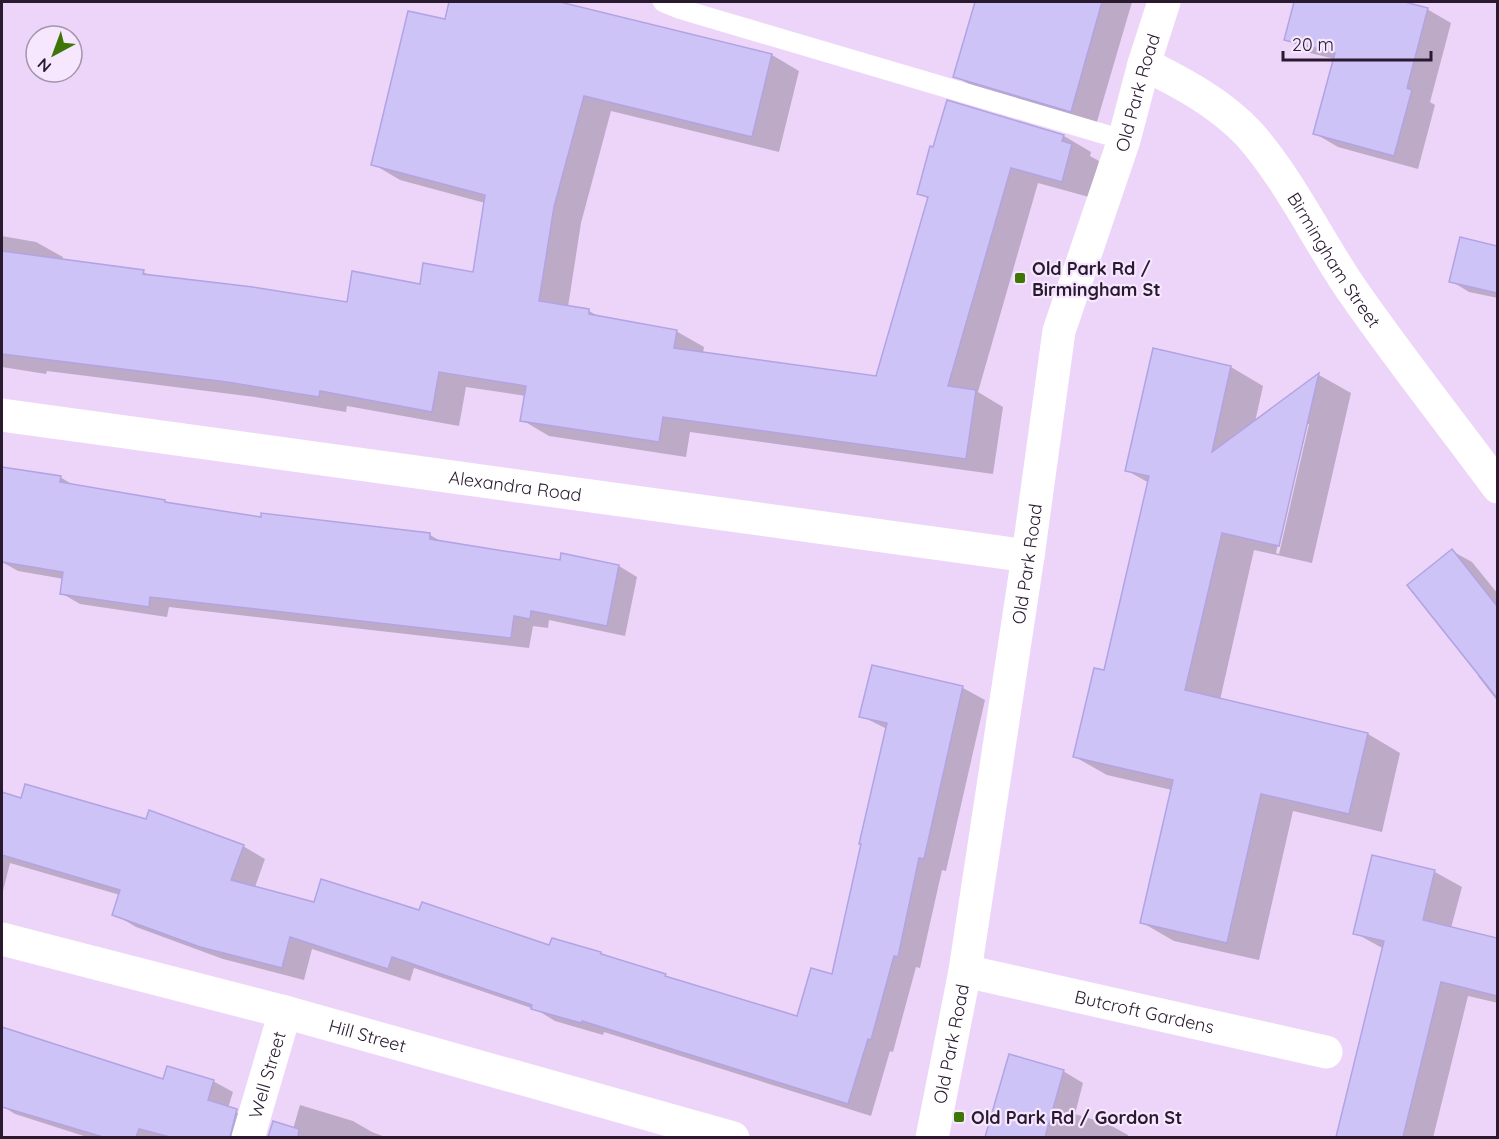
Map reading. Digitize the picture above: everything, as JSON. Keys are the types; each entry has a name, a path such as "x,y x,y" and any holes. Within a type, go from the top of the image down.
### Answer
{"street":[{"name":"Old Park Road","path":"932,1137 965,971 1028,556 1059,330 1124,140 1144,64 1164,2"},
{"name":"Birmingham Street","path":"1144,64 1186,85 1219,107 1249,134 1278,173 1355,295 1497,487"},
{"name":"Alexandra Road","path":"2,415 1028,556"},
{"name":"Hill Street","path":"2,939 285,1012 734,1137"},
{"name":"Butcroft Gardens","path":"965,971 1326,1052"},
{"name":"Well Street","path":"248,1137 285,1012"}],"lane":[{"path":"663,2 691,13 1124,140"}],"building":[{"path":"449,2 560,2 772,54 752,137 584,96 554,207 539,301 589,309 589,314 677,330 674,348 876,376 928,197 917,194 930,146 933,147 947,100 1064,135 1062,141 1072,144 1062,182 1011,168 948,386 976,390 966,459 663,417 659,442 520,421 526,386 439,372 432,412 320,391 319,397 227,382 2,354 2,251 144,270 143,274 253,287 347,302 352,271 420,284 423,263 473,272 485,195 371,165 408,11 445,19"},
{"path":"975,2 1102,2 1071,112 953,77"},
{"path":"1294,2 1405,2 1428,8 1407,88 1412,90 1394,156 1313,134 1335,53 1284,40"},
{"path":"1460,237 1497,246 1497,293 1449,282"},
{"path":"1153,348 1231,366 1212,452 1319,373 1279,546 1222,533 1185,690 1368,733 1349,814 1261,794 1227,943 1140,923 1173,780 1073,757 1094,668 1104,670 1149,476 1125,471"},
{"path":"2,467 61,476 60,482 165,500 165,502 261,517 261,513 430,533 430,539 560,560 561,553 619,565 607,626 531,611 530,619 514,616 511,638 150,597 149,607 60,594 63,572 2,562"},
{"path":"1452,549 1497,606 1497,698 1407,585"},
{"path":"872,665 963,686 924,859 919,858 898,957 894,956 871,1040 868,1039 848,1104 582,1021 581,1023 531,1009 532,1005 392,957 388,969 290,937 282,968 200,947 112,915 120,890 2,855 2,792 21,798 25,784 146,819 149,810 244,845 231,880 314,902 321,879 419,910 422,902 549,945 552,938 601,952 601,954 666,974 665,976 797,1016 811,968 832,974 887,723 859,717"},
{"path":"1372,855 1435,870 1423,920 1497,938 1497,996 1441,982 1403,1137 1336,1137 1384,941 1353,934"},
{"path":"2,1027 163,1079 167,1066 214,1080 208,1100 237,1109 230,1137 170,1137 139,1129 136,1137 103,1137 2,1107"},
{"path":"1009,1054 1064,1070 1045,1137 985,1137"},
{"path":"273,1121 299,1129 298,1137 268,1137"}],"place":[{"name":"Old Park Rd / Birmingham St","path":"1020,278"},
{"name":"Old Park Rd / Gordon St","path":"959,1117"}]}
